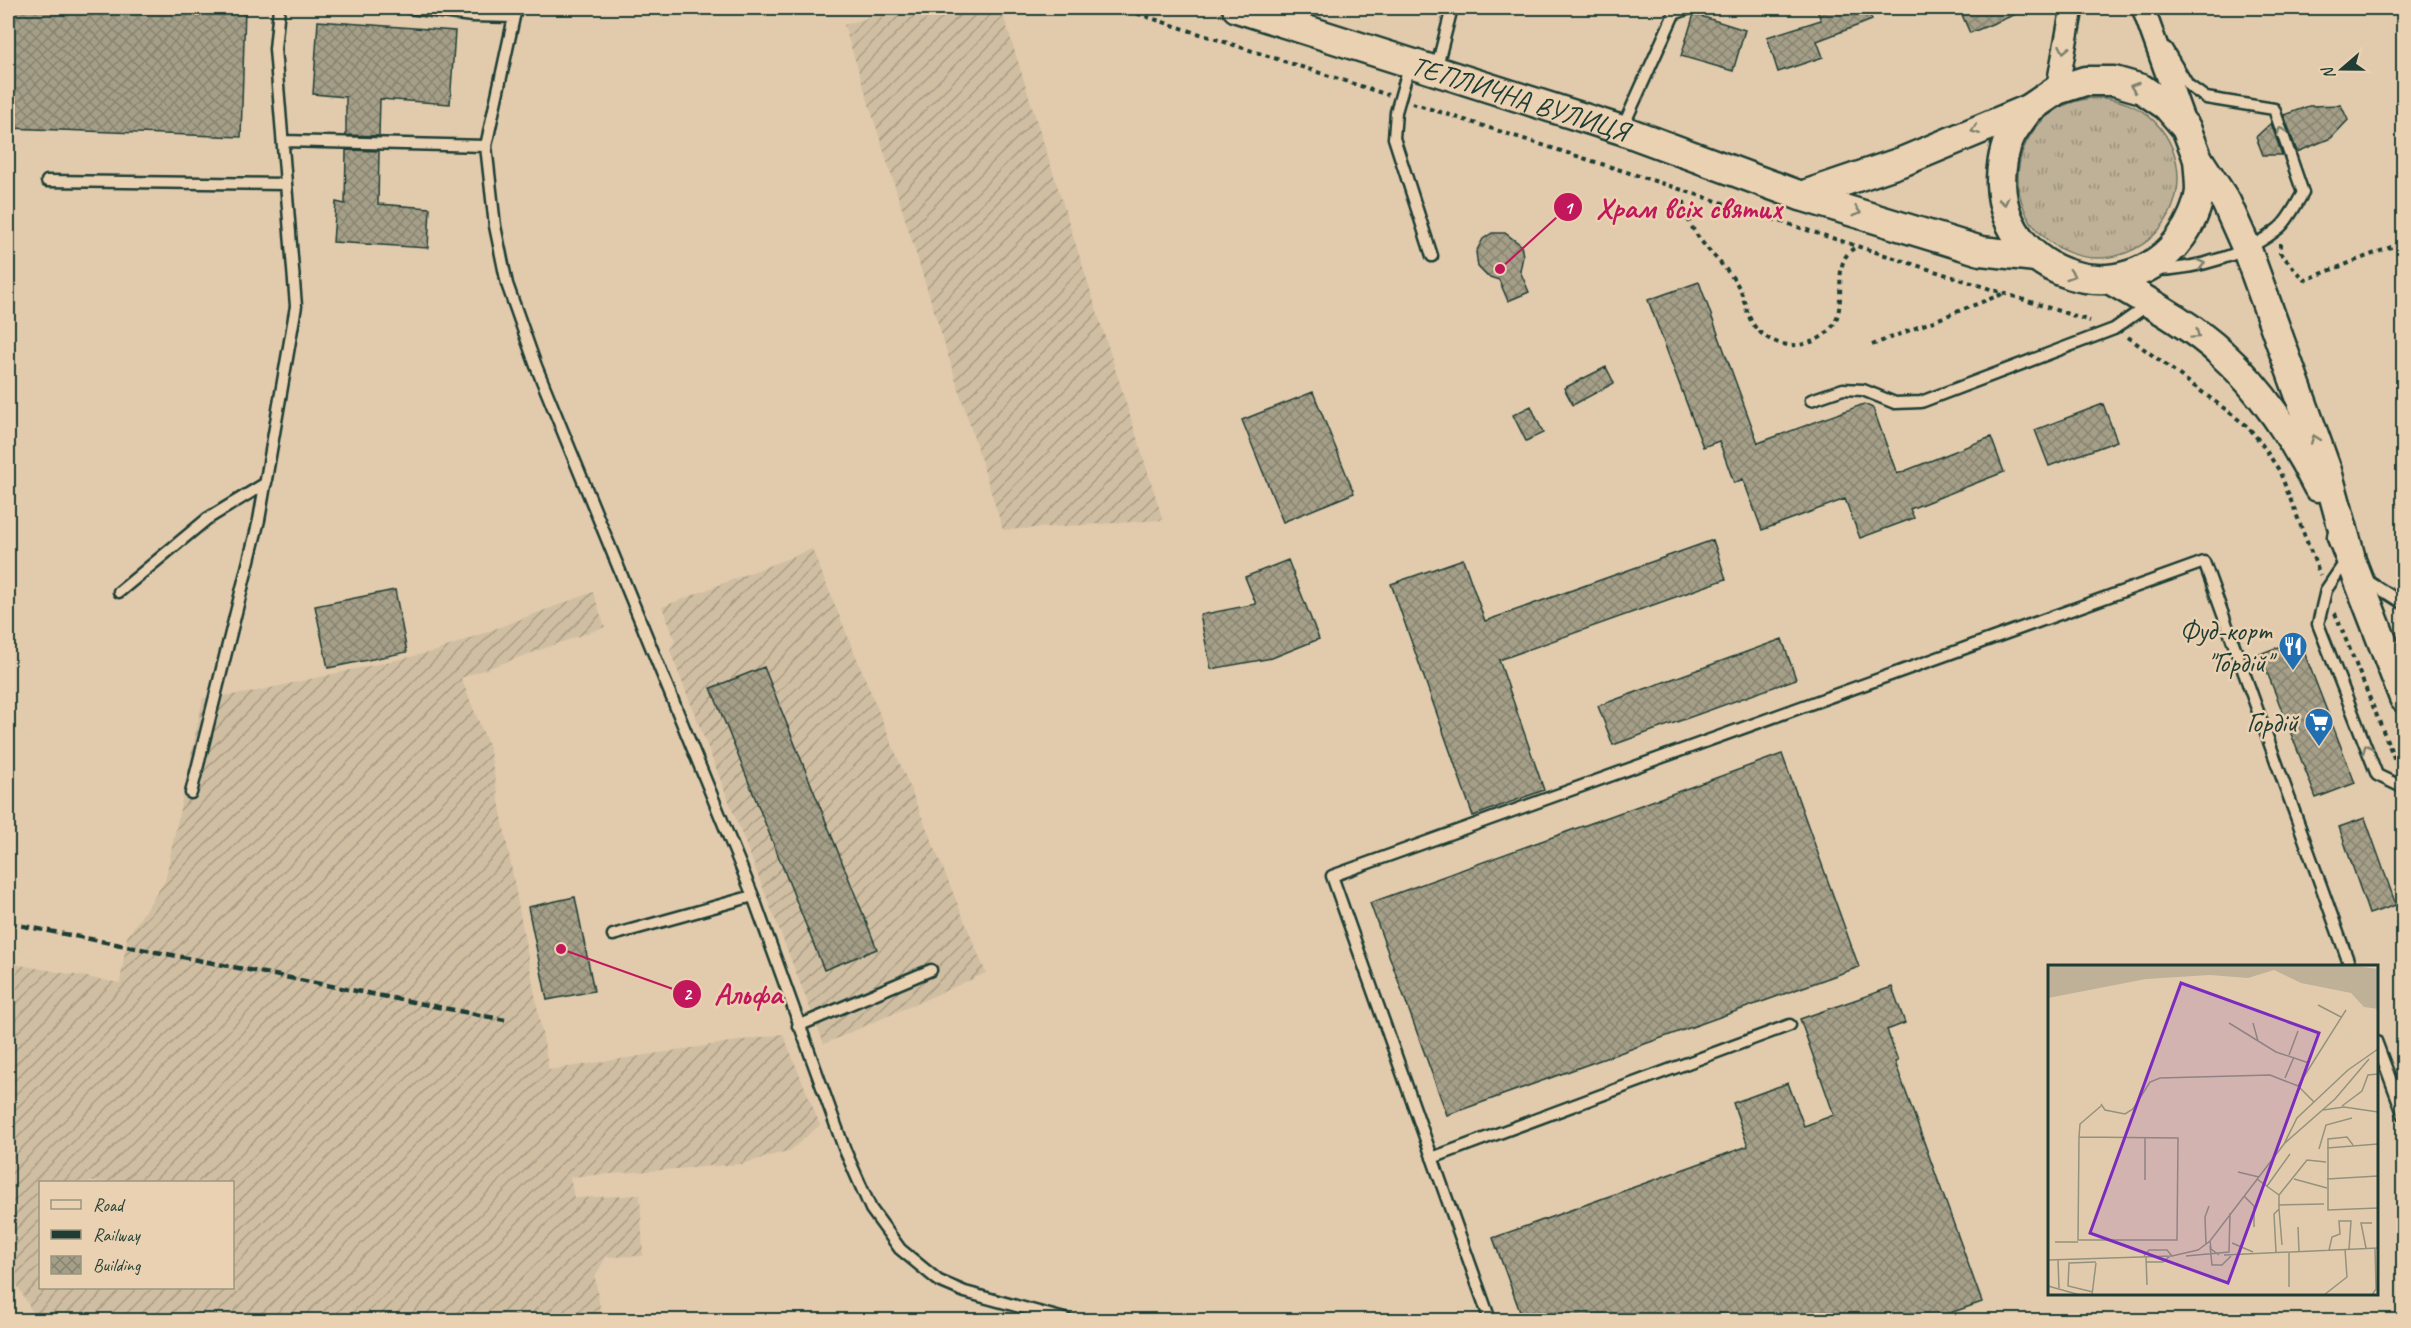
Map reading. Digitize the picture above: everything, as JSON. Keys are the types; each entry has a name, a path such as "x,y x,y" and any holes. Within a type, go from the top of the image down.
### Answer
{"main road":[{"name":"ТЕПЛИЧНА ВУЛИЦЯ","path":"1237,8 1622,130 1801,196 1981,251 2036,257"},
{"path":"1801,196 1904,161 2030,109 2056,90 2085,81 2114,81 2142,89 2167,106 2186,128 2198,159 2226,202 2246,247 2327,471 2353,564"},
{"path":"2030,109 2010,136 2001,168 2002,201 2014,232 2036,257 2056,270 2083,279 2111,280 2143,271 2171,252 2190,225 2200,192 2198,159"},
{"path":"2111,280 2150,303 2222,353 2279,419 2317,484 2353,564 2403,698"}],"street":[{"path":"2056,90 2072,8"},
{"path":"2144,11 2186,128"}],"lane":[{"path":"191,793 260,520 296,306 275,49 279,8"},
{"path":"409,8 472,16 516,12 486,146 495,226 507,284 536,366 753,896 798,1026 844,1148 871,1209 900,1249 939,1281 965,1292 1068,1320"},
{"path":"1432,256 1396,147 1395,125 1400,99 1423,67 1452,8"},
{"path":"1622,130 1674,14 1690,8"},
{"path":"2143,271 2179,270 2214,260 2246,247 2280,228 2303,193 2274,109 2206,98 2188,85 2144,11"},
{"path":"283,141 486,146"},
{"path":"47,181 286,184"},
{"path":"1811,400 1843,389 1863,390 1895,403 1922,402 2114,329 2150,303"},
{"path":"119,591 207,519 266,483"},
{"path":"1490,1320 1332,876 2204,562 2350,965"},
{"path":"2403,604 2353,564 2326,590 2318,624 2377,775 2403,788"},
{"path":"613,935 753,896"},
{"path":"798,1026 931,970"},
{"path":"1432,1158 1790,1025"},
{"path":"2378,1047 2403,1116"}],"path":[{"path":"1120,8 2005,293 2114,329 2141,345 2249,428 2279,470 2399,771"},
{"path":"1684,201 1696,235 1737,284 1753,325 1771,341 1783,345 1807,343 1828,330 1840,310 1842,262 1850,251 1859,246"},
{"path":"2280,228 2280,253 2305,280 2403,242"},
{"path":"1872,345 2005,293"}],"shaded area":[{"path":"898,8 1001,8 1163,520 1003,530 844,25"},
{"path":"812,549 986,973 824,1044 670,651 675,640 662,607"},
{"path":"593,592 605,627 461,678 489,747 549,1070 783,1034 820,1125 791,1150 742,1164 570,1177 574,1198 640,1195 643,1256 606,1257 595,1277 602,1320 37,1320 8,1269 8,963 120,983 127,937 165,881 203,698 248,693 436,651"}],"green space":[{"path":"2098,98 2128,104 2154,122 2172,148 2178,178 2172,208 2154,234 2128,252 2098,258 2068,252 2042,234 2024,208 2018,178 2024,148 2042,122 2068,104"}],"building":[{"path":"8,8 245,8 241,137 8,128"},
{"path":"1816,8 1867,8 1872,20 1817,41 1823,57 1778,72 1767,37 1821,20"},
{"path":"1959,8 2031,8 1970,33"},
{"path":"1694,14 1745,30 1733,71 1681,56"},
{"path":"318,21 455,31 450,104 380,99 379,136 346,135 346,97 313,94"},
{"path":"2341,105 2348,120 2331,138 2297,152 2284,115 2309,106"},
{"path":"2271,123 2282,155 2263,155 2256,137"},
{"path":"346,150 379,151 378,204 430,208 428,248 333,242 336,202 345,204"},
{"path":"1492,233 1505,233 1521,245 1523,256 1520,271 1529,292 1508,301 1499,280 1487,276 1478,267 1476,252 1483,239"},
{"path":"1699,282 1758,443 1864,404 1873,408 1897,474 1991,437 2004,472 1910,509 1914,518 1860,538 1845,499 1762,530 1743,479 1734,483 1719,441 1703,447 1648,300"},
{"path":"1606,367 1614,383 1573,405 1564,388"},
{"path":"1313,392 1354,493 1283,522 1242,420"},
{"path":"2103,404 2117,441 2049,466 2035,430"},
{"path":"1531,406 1543,433 1526,441 1513,415"},
{"path":"1713,540 1726,579 1499,660 1544,790 1473,816 1391,584 1463,559 1485,621"},
{"path":"1288,560 1319,639 1272,658 1211,669 1200,615 1256,604 1245,577"},
{"path":"395,590 407,652 328,668 315,606"},
{"path":"1782,639 1796,679 1613,745 1598,706"},
{"name":"Гордій","path":"2299,639 2355,783 2316,798 2260,654"},
{"path":"764,667 877,949 824,970 711,688"},
{"path":"1782,754 1859,967 1447,1115 1370,903"},
{"path":"2365,818 2396,905 2369,914 2339,827"},
{"path":"575,897 594,991 547,1000 528,907"},
{"path":"1892,987 1905,1023 1887,1030 1898,1061 1895,1062 1982,1302 1930,1320 1523,1320 1493,1238 1748,1146 1733,1103 1788,1083 1804,1126 1834,1115 1800,1019"}],"railway":[{"path":"8,923 505,1020"}],"place":[{"name":"Храм всіх святих","path":"1500,269"},
{"name":"Фуд-корт \"Гордій\"","path":"2293,672"},
{"name":"Гордій","path":"2319,748"},
{"name":"Альфа","path":"561,949"}]}
